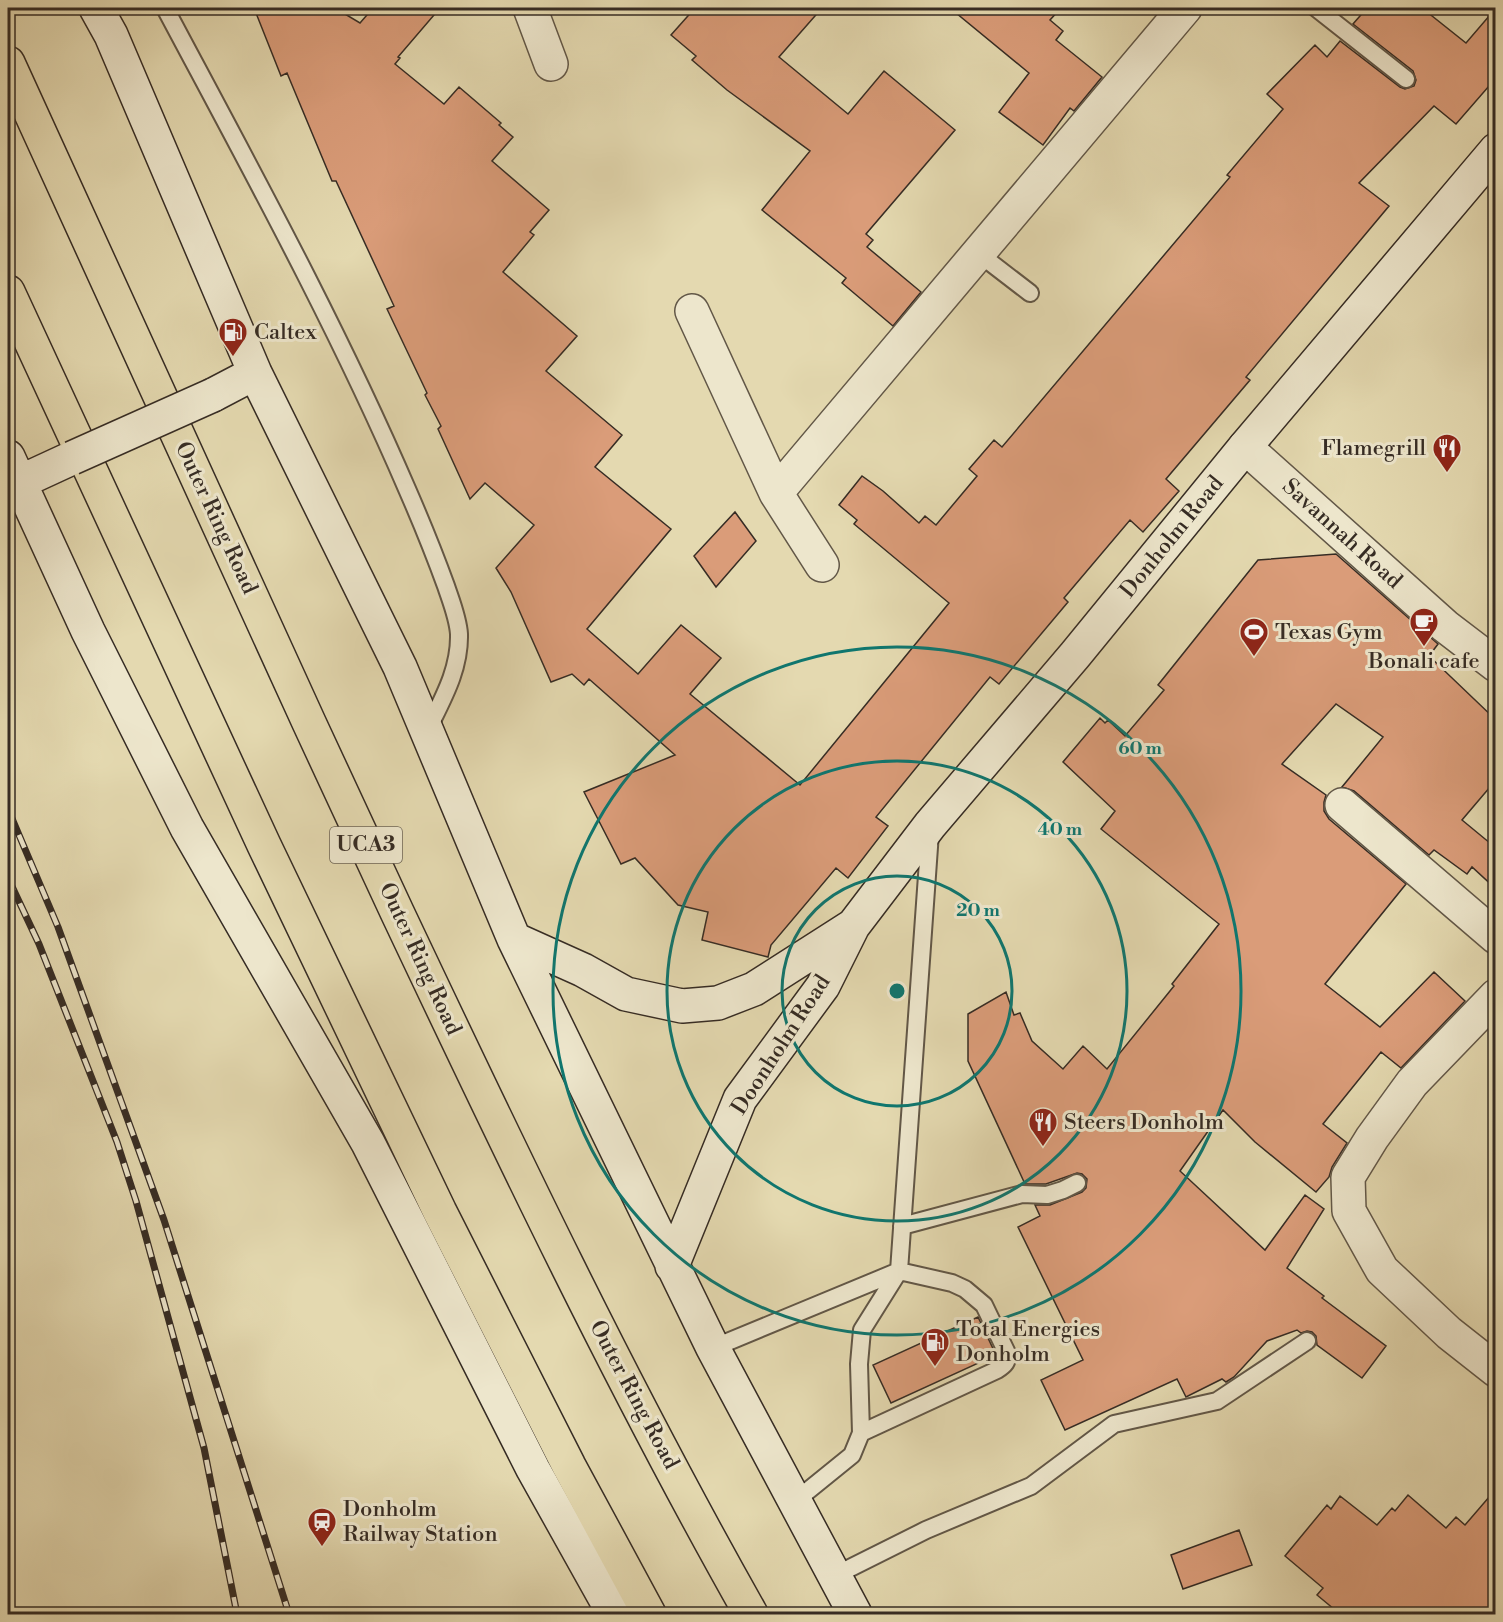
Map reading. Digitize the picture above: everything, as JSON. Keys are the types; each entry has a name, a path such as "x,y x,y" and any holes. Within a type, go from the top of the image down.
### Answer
{"main road":[{"path":"96,8 111,35 255,373 400,667 514,939 713,1348 855,1614"},
{"path":"530,8 551,64"},
{"path":"776,493 1185,8"},
{"name":"Outer Ring Road","path":"8,63 332,773 509,1150 601,1334 751,1614"},
{"name":"Donholm Road","path":"853,926 930,825 1075,655 1245,447 1496,150"},
{"path":"8,292 264,845 435,1201 569,1466 649,1614"},
{"path":"692,311 776,493 822,565"},
{"path":"255,373 213,395 72,458 14,469 88,631 187,828 368,1143 533,1468 614,1614"},
{"name":"Savannah Road","path":"1245,447 1445,626 1496,665"},
{"path":"1342,805 1496,937"},
{"path":"514,939 583,970 626,994 682,1006 718,1003 754,989 853,926"},
{"name":"Doonholm Road","path":"672,1266 740,1099 823,986 853,926"},
{"path":"1496,996 1412,1083 1372,1138 1348,1177 1349,1211 1382,1270 1449,1333 1496,1370"}],"lane":[{"path":"165,8 330,323 432,545 453,606 459,632 454,674 427,732"},
{"path":"1316,8 1406,79"},
{"path":"978,253 1030,293"},
{"path":"794,1502 852,1455 861,1432 859,1364 862,1330 899,1271 930,825"},
{"path":"902,1227 1022,1194 1047,1195 1063,1191 1077,1183"},
{"path":"713,1348 899,1271 951,1283 965,1289 979,1300 984,1305 1007,1353 1006,1364 861,1432"},
{"path":"834,1576 926,1530 1031,1486 1114,1424 1217,1401 1307,1341"}],"building":[{"path":"254,8 335,8 360,23 373,8 440,8 398,57 400,58 395,64 444,104 459,87 501,123 499,125 513,137 492,161 549,210 530,232 534,235 503,272 577,336 546,371 622,435 595,467 671,529 587,629 638,674 681,625 721,658 690,694 800,785 949,603 854,524 857,520 839,505 862,476 919,523 925,516 936,525 977,476 969,469 994,440 1002,447 1230,177 1227,175 1283,109 1267,94 1315,45 1327,57 1340,41 1400,87 1405,89 1414,86 1416,80 1413,71 1353,24 1367,8 1422,8 1466,43 1496,8 1496,78 1456,124 1434,106 1359,183 1389,206 1246,377 1250,380 1166,479 1179,491 1143,532 1130,520 1064,598 1068,602 999,684 990,677 876,817 888,826 848,878 836,868 771,945 768,957 702,940 708,912 678,905 635,858 621,864 584,792 675,755 589,679 584,685 572,674 551,682 511,592 496,568 534,525 485,483 470,499 438,429 441,426 425,395 427,393 387,309 394,306 336,181 332,181 287,73 281,76"},
{"path":"695,8 822,8 779,57 848,114 884,71 955,130 866,234 873,240 867,247 921,292 893,326 842,283 846,278 762,210 810,151 727,90 692,60 696,56 671,35"},
{"path":"950,8 1061,8 1050,20 1063,31 1056,40 1102,77 1074,111 1070,108 1043,145 999,112 1029,73"},
{"path":"735,512 756,541 716,587 694,556"},
{"path":"1336,554 1438,644 1429,656 1496,720 1496,780 1462,820 1496,848 1496,889 1472,867 1467,874 1434,850 1429,855 1354,791 1342,787 1383,737 1336,704 1282,764 1326,795 1324,811 1329,819 1406,884 1325,984 1380,1027 1434,972 1465,1001 1401,1068 1381,1052 1323,1124 1347,1143 1332,1167 1329,1177 1316,1192 1255,1142 1223,1110 1180,1171 1265,1250 1305,1195 1324,1209 1287,1268 1324,1296 1322,1298 1386,1346 1362,1378 1317,1345 1316,1336 1312,1332 1301,1333 1297,1330 1267,1341 1234,1377 1226,1382 1222,1379 1186,1397 1177,1379 1065,1430 1041,1380 1083,1360 1018,1227 1040,1216 1035,1205 1050,1205 1082,1192 1086,1188 1087,1179 1077,1173 1046,1184 1025,1184 968,1061 968,1014 1006,992 1014,1015 1020,1013 1032,1041 1063,1069 1083,1046 1107,1069 1174,986 1172,984 1219,924 1101,829 1115,811 1063,762 1100,718 1105,723 1108,720 1125,736 1164,690 1158,685 1258,560"},
{"path":"978,1317 996,1355 891,1403 873,1365"},
{"path":"1496,1489 1496,1614 1340,1614 1317,1595 1323,1588 1285,1556 1327,1505 1331,1509 1340,1496 1377,1525 1392,1508 1395,1511 1408,1495 1446,1528 1456,1517 1465,1525"},
{"path":"1239,1530 1252,1565 1183,1589 1171,1555"}],"railway":[{"path":"8,809 58,927 164,1220 289,1614"},
{"path":"8,878 39,944 117,1142 136,1201 204,1448 237,1614"}],"place":[{"name":"Caltex","path":"233,358"},
{"name":"Flamegrill","path":"1447,474"},
{"name":"Bonali cafe","path":"1424,648"},
{"name":"Texas Gym","path":"1254,658"},
{"name":"Steers Donholm","path":"1043,1148"},
{"name":"Total Energies Donholm","path":"935,1368"},
{"name":"Donholm Railway Station","path":"322,1548"}]}
